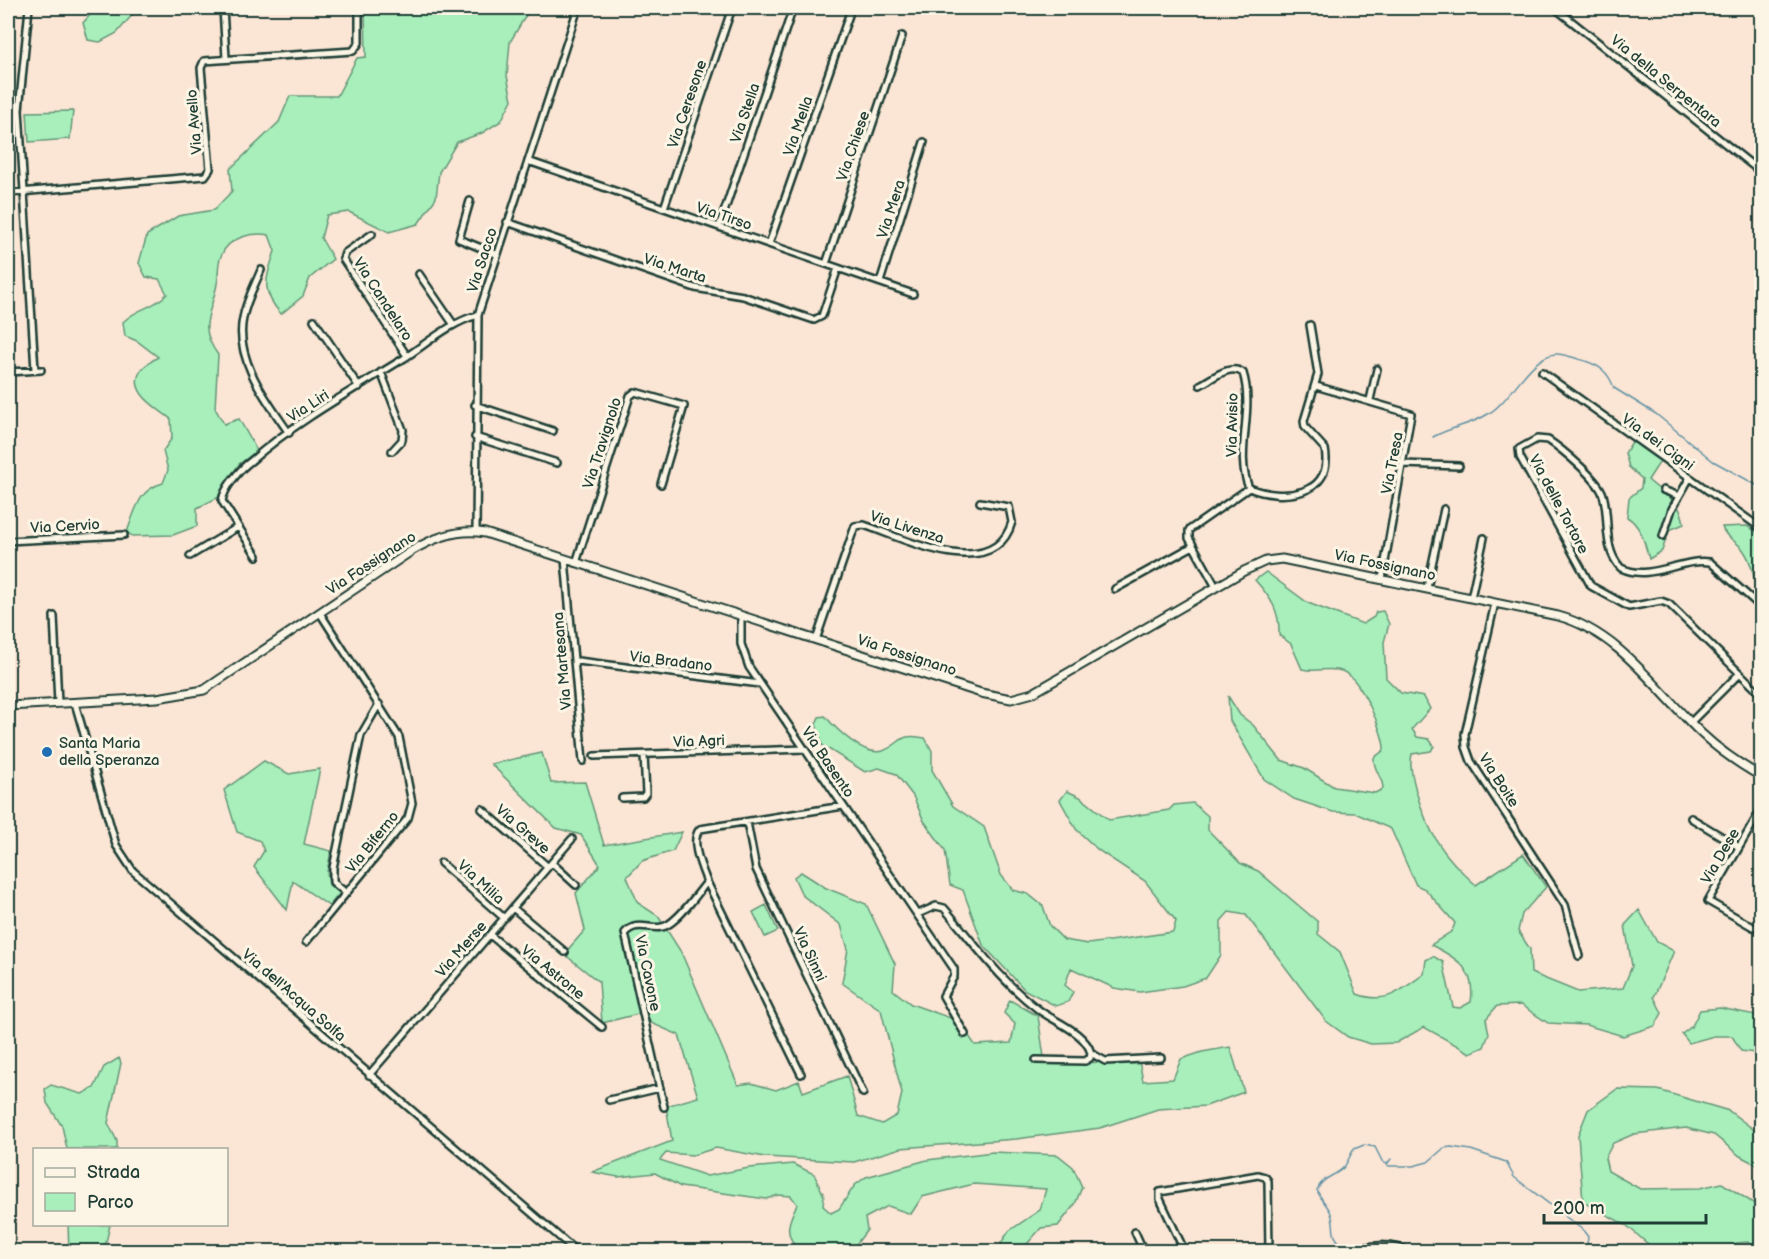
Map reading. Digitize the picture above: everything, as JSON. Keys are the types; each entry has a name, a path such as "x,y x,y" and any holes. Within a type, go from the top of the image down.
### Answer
{"street":[{"path":"8,372 38,370 24,192 20,100 29,8"},
{"path":"223,8 226,58"},
{"name":"Via Avello","path":"8,193 205,176 210,165 201,66 207,60 226,58 353,51 359,43 358,8"},
{"name":"Via Sacco","path":"476,532 475,405 478,315 578,8"},
{"name":"Via Ceresone","path":"664,208 732,8"},
{"name":"Via Stella","path":"718,227 793,8"},
{"name":"Via della Serpentara","path":"1555,8 1761,173"},
{"name":"Via Mella","path":"769,244 849,15"},
{"name":"Via Chiese","path":"826,264 902,36"},
{"name":"Via Mera","path":"880,282 924,142"},
{"name":"Via Tirso","path":"528,161 913,294"},
{"path":"470,201 459,239 496,254"},
{"name":"Via Marta","path":"507,222 695,288 743,296 816,320 822,316 838,268"},
{"name":"Via Candelaro","path":"372,234 344,254 343,259 406,356"},
{"path":"261,270 243,317 242,337 257,384 289,433"},
{"path":"419,274 454,326"},
{"name":"Via Liri","path":"257,556 223,503 223,495 251,460 406,356 454,326 478,315"},
{"path":"314,320 359,387"},
{"path":"1216,587 1188,537 1189,530 1249,488 1268,495 1303,492 1318,481 1325,465 1325,448 1304,421 1316,386 1318,367 1310,325"},
{"path":"1370,400 1377,369"},
{"name":"Via Avisio","path":"1200,385 1230,370 1239,370 1243,374 1247,418 1243,467 1249,488"},
{"path":"381,372 403,429 402,440 392,451"},
{"name":"Via dei Cigni","path":"1542,372 1761,529"},
{"name":"Via Tresa","path":"1316,386 1411,412 1412,418 1382,579"},
{"name":"Via Travignolo","path":"576,563 630,396 635,392 684,406 661,484"},
{"path":"475,405 553,431"},
{"path":"475,437 557,462"},
{"name":"Via delle Tortore","path":"1739,674 1668,603 1661,601 1629,608 1591,586 1520,457 1519,449 1535,440 1548,440 1598,486 1604,498 1608,538 1621,568 1640,573 1692,563 1710,562 1761,608"},
{"path":"1403,464 1459,466"},
{"path":"1664,536 1679,496 1689,479"},
{"path":"1663,490 1679,496"},
{"name":"Via Livenza","path":"816,640 855,526 864,525 955,555 972,555 998,543 1008,532 1012,522 1009,507 980,502"},
{"path":"1427,588 1444,509"},
{"path":"190,556 238,527"},
{"name":"Via Fossignano","path":"8,706 157,698 202,691 425,543 451,534 476,532 981,693 1014,698 1033,693 1252,567 1280,559 1567,619 1598,632 1719,749 1761,777"},
{"name":"Via Cervio","path":"8,541 124,536"},
{"path":"1471,598 1484,538"},
{"path":"1115,589 1193,546"},
{"name":"Via Martesana","path":"565,559 583,761"},
{"name":"Via Boite","path":"1495,603 1465,734 1466,747 1469,758 1565,905 1579,956"},
{"name":"Via Biferno","path":"306,942 408,818 412,808 402,743 320,613"},
{"path":"54,616 58,704"},
{"name":"Via Basento","path":"741,616 742,651 760,684 954,969 954,976 943,996 965,1034"},
{"name":"Via Bradano","path":"578,661 760,684"},
{"path":"1690,723 1739,674 1761,695"},
{"name":"Via dell'Acqua Solfa","path":"75,703 112,830 125,862 144,882 577,1251"},
{"name":"Via Biferno","path":"346,893 333,882 333,867 361,735 379,704"},
{"name":"Via Agri","path":"594,756 804,749"},
{"path":"622,798 643,797 646,793 644,755"},
{"path":"801,1074 707,882 699,859 698,831 843,806"},
{"name":"Via Dese","path":"1753,927 1708,902 1761,808"},
{"name":"Via Greve","path":"482,809 576,885"},
{"path":"1691,818 1739,847"},
{"name":"Via Sinni","path":"747,822 758,872 863,1093"},
{"name":"Via Merse","path":"369,1075 572,839"},
{"name":"Via Milia","path":"441,863 504,918"},
{"name":"Via Cavone","path":"664,1107 625,934 637,926 658,928 669,925 707,882"},
{"path":"918,914 936,906 943,907 1015,991 1082,1038 1091,1053 1107,1061 1161,1058"},
{"path":"513,908 565,952"},
{"name":"Via Astrone","path":"490,935 602,1027"},
{"path":"1036,1059 1086,1061 1091,1053"},
{"path":"609,1100 660,1088"},
{"path":"1185,1251 1159,1193 1260,1175 1268,1181 1269,1251"},
{"path":"1135,1232 1144,1251"},
{"path":"1351,1251 1374,1246 1410,1251"}],"green space":[{"path":"96,8 138,8 117,33 100,42 88,40 83,23"},
{"path":"365,8 533,8 526,15 510,42 507,76 512,100 501,121 482,133 457,142 439,172 436,198 418,224 389,232 349,212 327,215 321,238 333,259 310,278 303,296 281,314 274,306 268,291 267,277 275,251 269,235 248,235 229,244 221,256 217,284 207,320 208,336 218,355 215,408 224,424 239,419 257,451 239,464 219,497 197,508 197,526 173,535 132,536 127,532 139,502 148,490 163,483 168,470 163,451 172,438 171,419 145,398 137,384 138,376 143,368 158,357 137,341 125,336 123,322 167,294 159,279 146,277 139,263 147,235 178,216 214,210 232,191 230,169 279,122 290,96 337,96 357,58 366,57"},
{"path":"73,111 70,139 29,142 27,112"},
{"path":"1633,440 1661,460 1648,480 1676,503 1684,524 1669,530 1662,551 1649,559 1639,530 1627,517 1629,498 1641,488 1642,479 1629,467 1625,453"},
{"path":"1747,526 1761,534 1761,606 1758,602 1750,563 1741,548 1722,527"},
{"path":"1266,572 1308,603 1363,624 1374,617 1376,612 1383,611 1389,624 1384,642 1386,678 1401,693 1424,697 1430,709 1412,729 1417,737 1429,739 1434,746 1431,751 1412,754 1411,768 1421,806 1438,843 1454,864 1476,885 1523,854 1546,887 1522,914 1518,931 1530,949 1531,973 1578,992 1623,988 1632,966 1625,925 1639,910 1657,942 1674,951 1654,997 1662,1013 1655,1026 1623,1036 1586,1025 1548,1023 1521,1005 1497,1006 1486,1019 1489,1034 1484,1047 1470,1053 1424,1027 1396,1043 1371,1044 1348,1037 1326,1021 1246,915 1229,912 1221,921 1221,955 1206,978 1183,986 1140,992 1114,988 1071,968 1065,985 1073,992 1068,1002 1056,1006 1025,990 983,945 963,890 950,885 945,850 924,821 913,796 896,774 879,768 865,772 822,745 816,724 819,717 825,716 851,741 876,752 883,751 905,738 925,738 932,751 932,770 953,806 984,827 1001,875 1013,890 1028,894 1043,906 1050,926 1064,940 1088,944 1173,932 1176,921 1145,881 1098,850 1076,829 1060,800 1067,791 1080,797 1109,820 1169,810 1174,805 1193,803 1208,816 1208,830 1240,863 1258,871 1318,922 1318,934 1340,952 1357,994 1377,998 1393,994 1424,974 1426,960 1433,956 1443,962 1453,1007 1460,1008 1471,1002 1471,981 1463,966 1431,945 1452,931 1455,923 1425,889 1416,885 1391,829 1355,813 1333,812 1294,799 1264,779 1230,721 1228,696 1240,715 1253,725 1281,760 1304,768 1334,787 1375,793 1383,789 1374,758 1384,750 1383,742 1364,695 1357,684 1344,672 1302,669 1291,644 1279,635 1278,619 1273,605 1255,580"},
{"path":"542,753 551,783 585,782 604,845 682,832 673,851 642,861 627,877 638,903 658,916 681,952 738,1085 751,1083 776,1090 799,1081 803,1092 847,1076 858,1116 882,1124 897,1115 902,1093 881,1010 842,983 848,949 841,925 802,895 794,877 801,872 826,888 866,904 895,964 893,990 911,1004 959,1021 975,1045 1011,1043 1015,1024 1004,1013 1010,1000 1038,1016 1045,1064 1139,1061 1143,1081 1173,1079 1181,1059 1202,1052 1230,1047 1244,1092 1206,1106 1158,1109 1100,1128 1016,1139 901,1148 854,1162 765,1157 716,1148 693,1155 666,1153 660,1160 707,1176 749,1168 793,1164 814,1174 824,1196 823,1206 831,1213 839,1209 855,1185 866,1177 927,1160 993,1152 1058,1155 1073,1167 1082,1187 1075,1204 1058,1226 1041,1228 1021,1251 1005,1251 1001,1243 1009,1231 1040,1210 1046,1189 974,1184 922,1197 911,1214 888,1206 865,1218 867,1230 851,1251 813,1245 797,1248 789,1232 790,1221 797,1204 791,1196 778,1195 766,1199 681,1187 655,1173 618,1177 592,1172 672,1141 666,1106 698,1097 679,1035 651,1023 646,1012 602,1023 599,982 564,954 585,930 576,893 600,865 581,835 556,828 491,764"},
{"path":"264,761 289,774 320,769 304,844 331,851 327,872 329,885 340,893 329,906 293,881 287,910 254,867 264,851 260,841 237,832 224,790"},
{"path":"766,905 778,931 765,937 753,912"},
{"path":"1720,1008 1761,1016 1761,1054 1741,1051 1732,1036 1714,1036 1689,1043 1682,1034 1692,1026 1700,1010"},
{"path":"119,1058 121,1063 108,1123 117,1141 117,1148 67,1148 62,1126 47,1103 45,1089 51,1085 82,1094 94,1088 104,1067"},
{"path":"1617,1089 1658,1090 1729,1111 1761,1135 1761,1167 1740,1156 1714,1135 1686,1128 1634,1134 1613,1143 1605,1158 1608,1171 1640,1189 1700,1188 1722,1183 1761,1208 1761,1251 1755,1251 1748,1242 1736,1243 1727,1251 1655,1250 1626,1225 1583,1202 1578,1135 1588,1110"},
{"path":"68,1226 110,1226 104,1251 69,1251"}],"waterway":[{"path":"1433,437 1488,414 1505,400 1537,363 1546,357 1561,354 1598,367 1606,373 1614,388 1656,414 1713,461 1762,488"},
{"path":"1348,1249 1337,1240 1330,1211 1317,1190 1322,1182 1344,1167 1354,1149 1364,1145 1375,1147 1382,1161 1389,1166 1413,1166 1428,1162 1444,1148 1451,1147 1471,1150 1506,1162 1514,1177 1583,1230 1588,1237 1586,1252"},
{"path":"1387,1164 1391,1159"}],"place":[{"name":"Santa Maria della Speranza","path":"47,752"}]}
